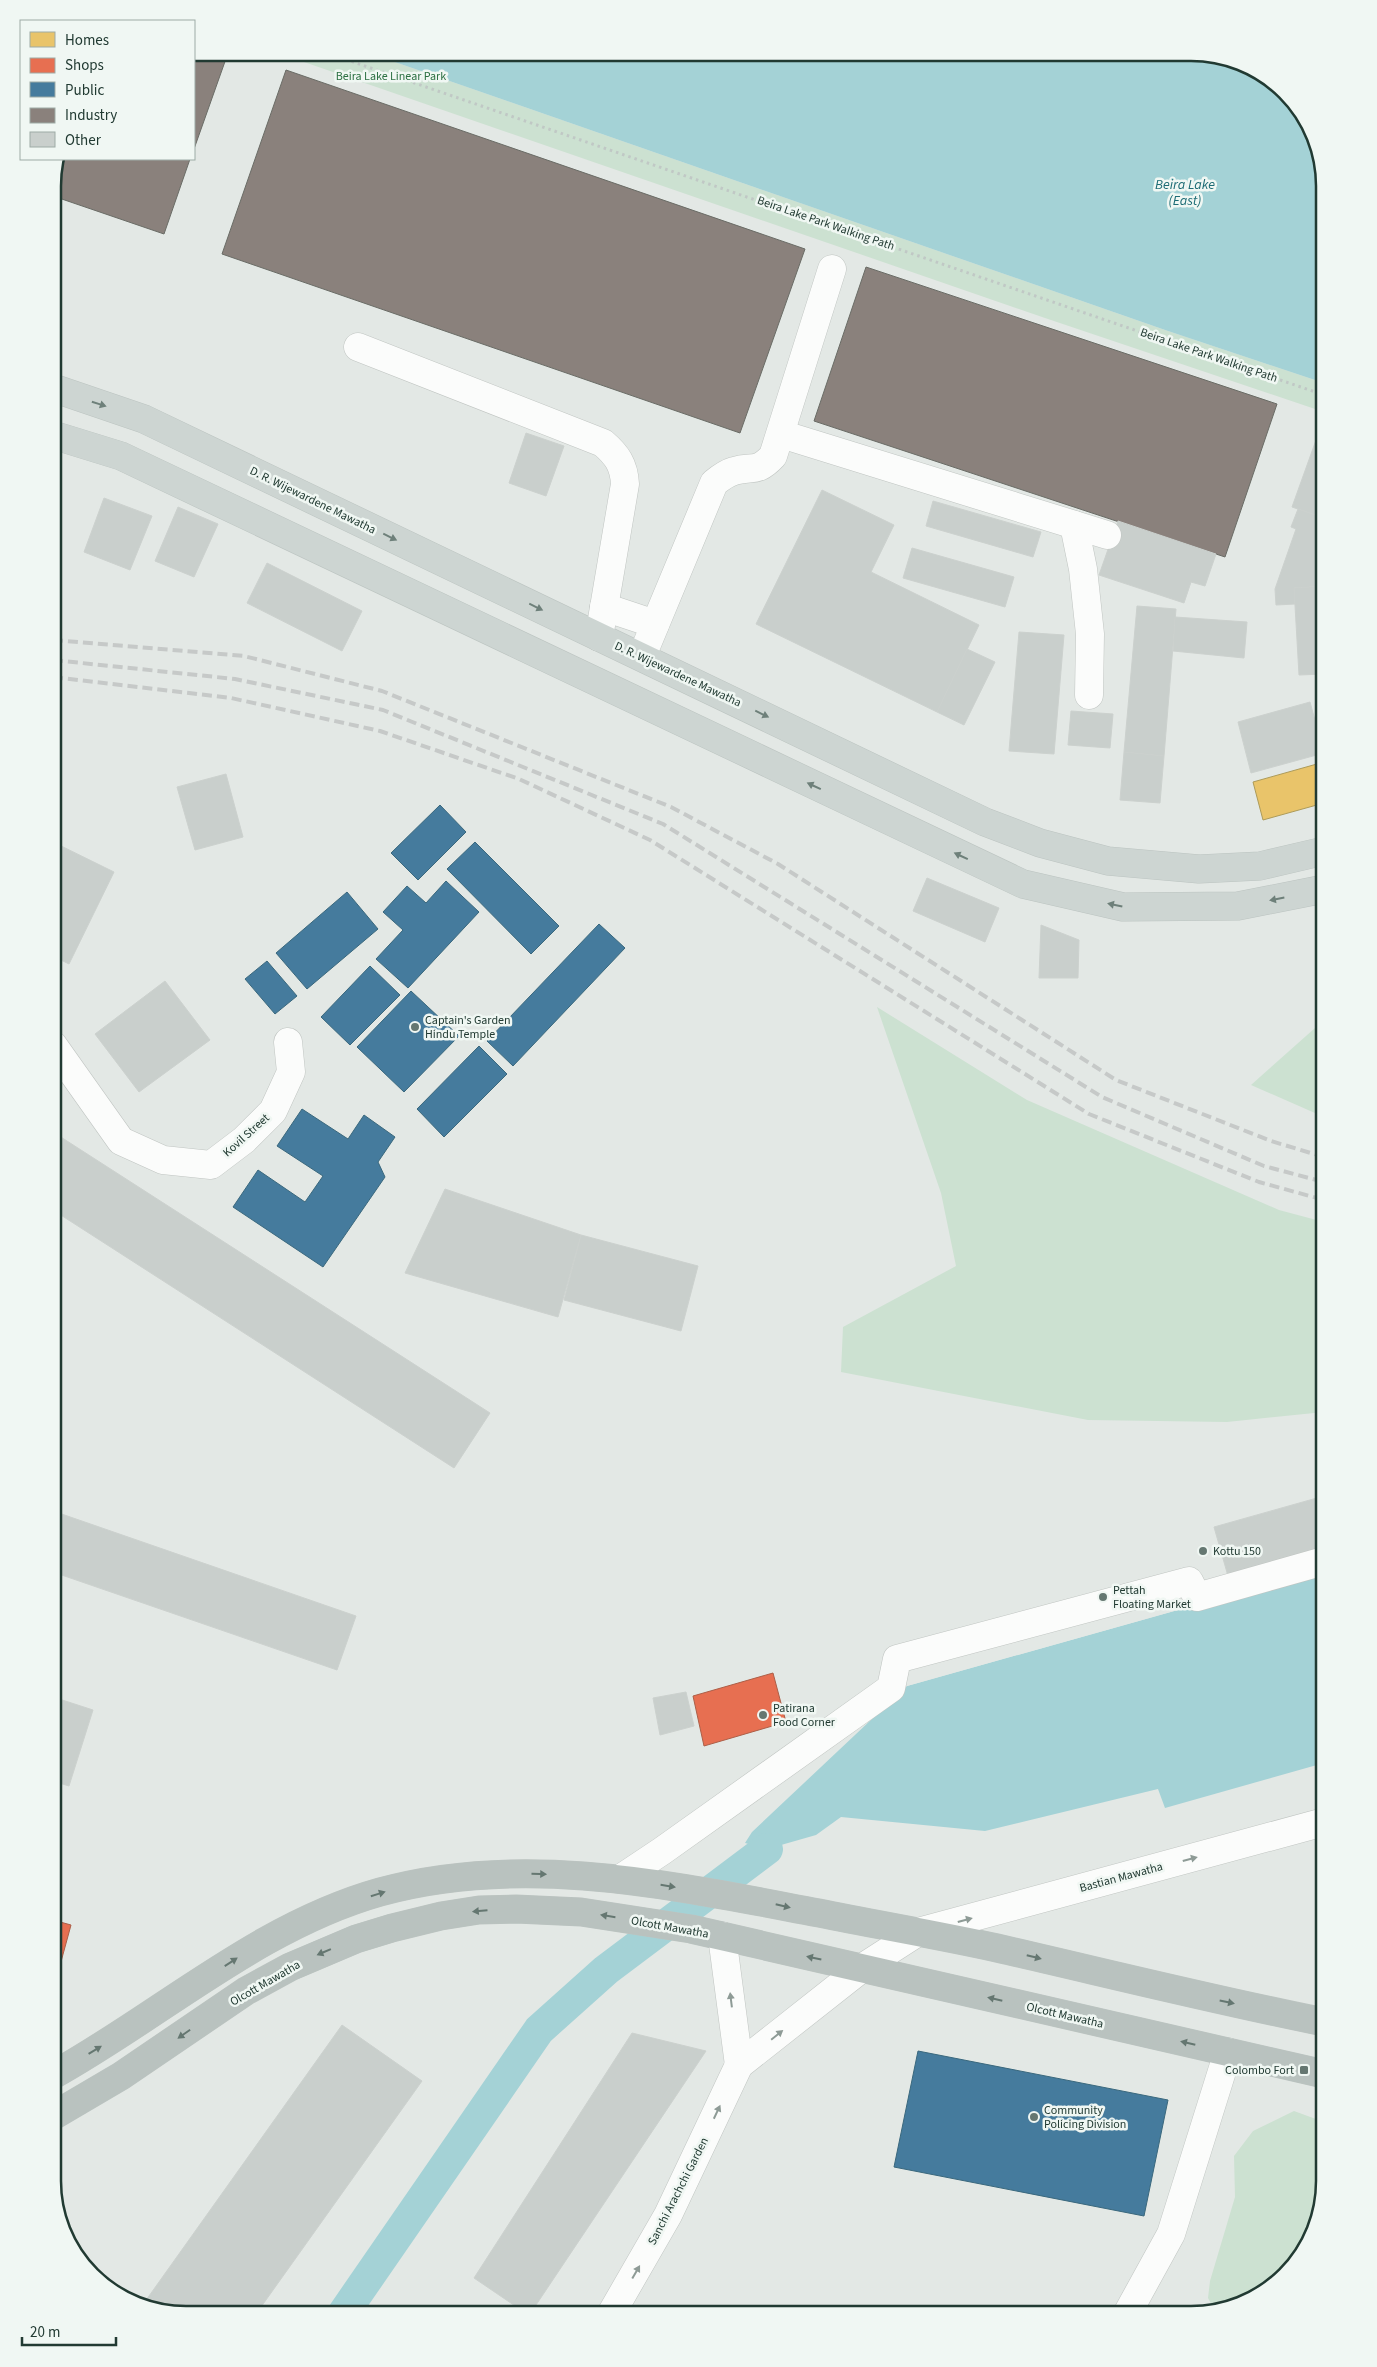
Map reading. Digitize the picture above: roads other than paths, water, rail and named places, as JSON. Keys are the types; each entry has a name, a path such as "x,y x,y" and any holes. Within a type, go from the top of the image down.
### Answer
{"highway":[{"path":"61,2070 115,2038 237,1958 307,1920 371,1895 448,1878 487,1874 573,1875 620,1879 735,1896 918,1932 1316,2020"},
{"name":"Olcott Mawatha","path":"61,2111 121,2076 246,1991 290,1967 329,1949 392,1928 441,1916 479,1910 516,1909 582,1912 691,1929 1316,2072"}],"main road":[{"name":"D. R. Wijewardene Mawatha","path":"62,391 144,419 985,822 1040,843 1108,861 1199,869 1260,866 1316,852"},
{"path":"62,438 122,456 1023,884 1123,907 1238,906 1316,891"}],"street":[{"path":"642,656 714,484 735,470 754,469 765,465 774,456 832,269"},
{"path":"358,346 603,443 616,454 624,469 626,484 599,637"},
{"path":"781,434 1107,535"},
{"path":"1074,525 1083,569 1089,625 1089,695"},
{"path":"604,607 655,624"},
{"name":"Kovil Street","path":"62,1057 121,1141 163,1160 211,1165 244,1140 273,1111 291,1072 288,1042"},
{"path":"620,1879 891,1688 897,1660 1189,1580 1197,1598 1316,1562"},
{"name":"Bastian Mawatha","path":"918,1932 1316,1824"},
{"name":"Sanchi Arachchi Garden","path":"616,2305 668,2215 739,2065 862,1968 918,1932"},
{"path":"722,1936 739,2065"},
{"path":"1131,2306 1171,2234 1228,2052"}],"water":[{"name":"Beira Lake (East)","path":"395,62 1199,62 1231,68 1260,82 1285,104 1303,131 1309,146 1315,170 1316,187 1316,380 1168,331"},
{"path":"1316,1571 1316,1765 1165,1808 1158,1789 985,1831 841,1817 816,1835 767,1849 745,1843 752,1832 907,1686"}],"waterway":[{"path":"349,2305 539,2030 606,1970 767,1849"}],"railway":[{"path":"62,641 244,656 382,691 671,807 778,864 1116,1080 1271,1141 1316,1155"},
{"path":"62,661 235,679 383,710 663,824 1102,1097 1264,1166 1316,1180"},
{"path":"62,678 231,698 380,731 519,779 650,840 1089,1114 1259,1182 1316,1198"}],"place":[{"name":"Captain's Garden Hindu Temple","path":"415,1027"},
{"name":"Kottu 150","path":"1203,1551"},
{"name":"Pettah Floating Market","path":"1103,1597"},
{"name":"Patirana Food Corner","path":"763,1715"},
{"name":"Colombo Fort","path":"1304,2070"},
{"name":"Community Policing Division","path":"1034,2117"}],"park label":[{"name":"Beira Lake Linear Park","path":"391,76"}]}
